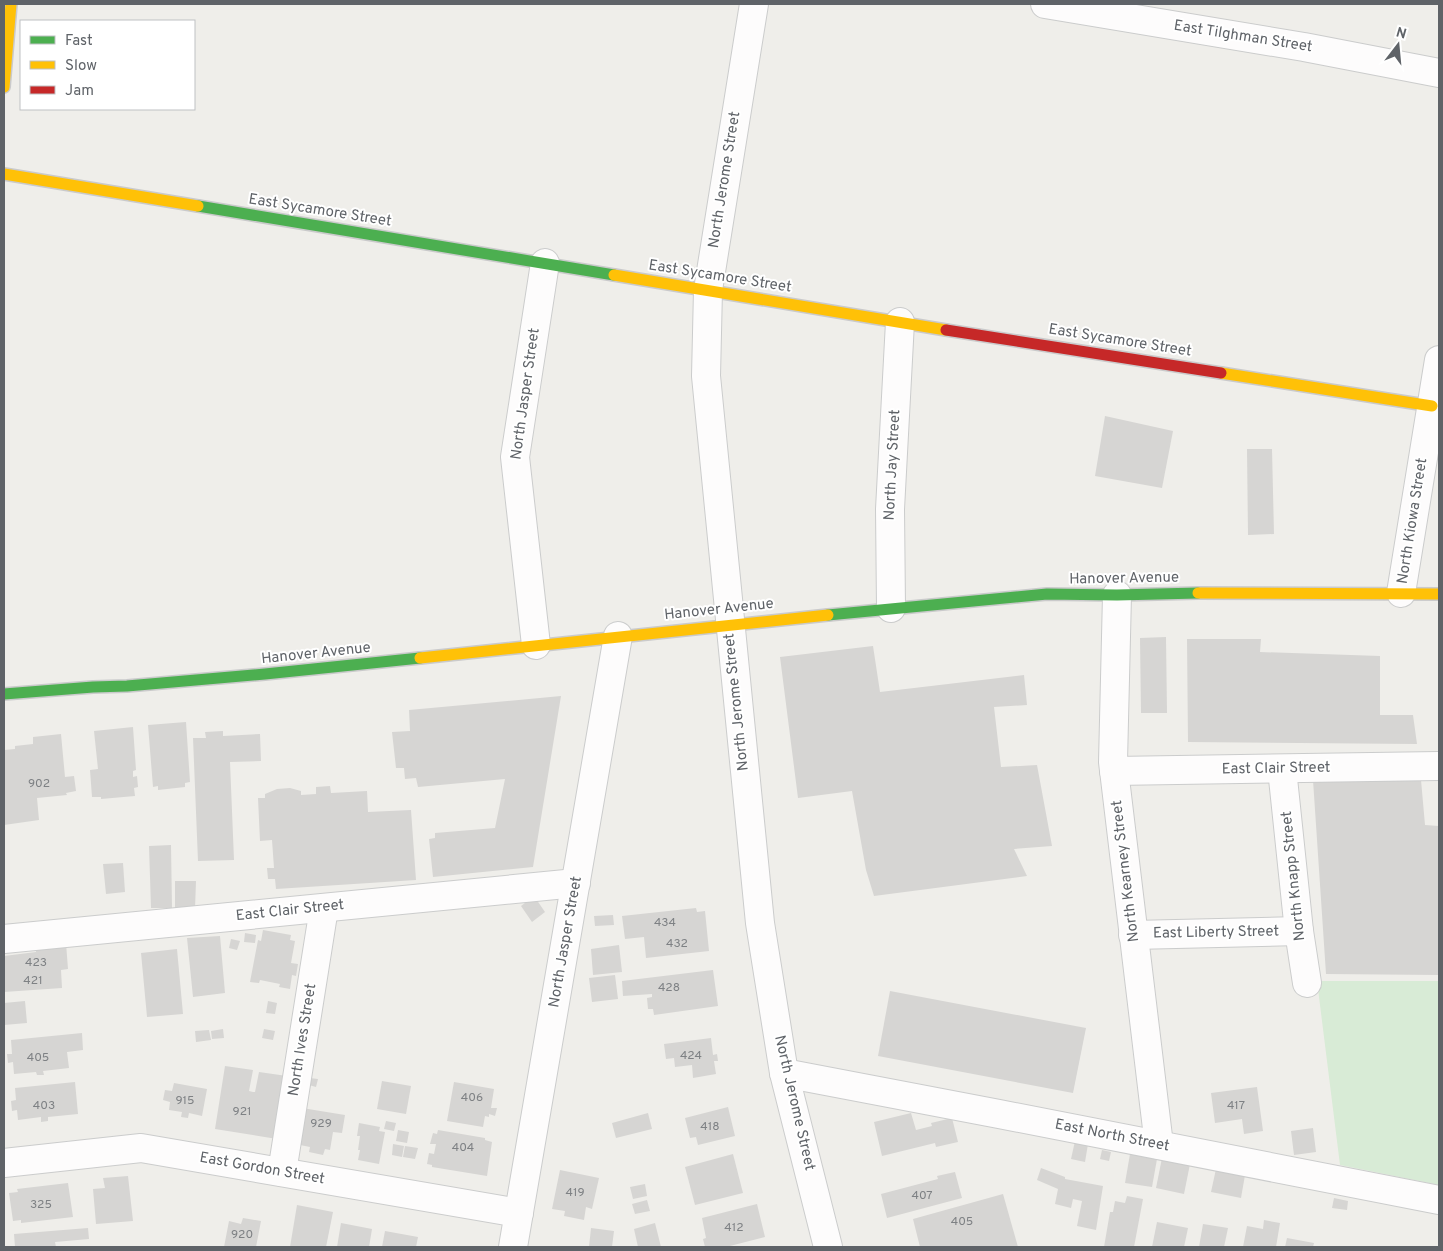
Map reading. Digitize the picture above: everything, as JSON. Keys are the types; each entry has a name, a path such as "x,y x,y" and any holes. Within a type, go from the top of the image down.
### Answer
{"main road":[{"path":"4,87 11,4"},
{"name":"East Sycamore Street","path":"4,174 900,322 1432,406"},
{"name":"Hanover Avenue","path":"4,694 265,674 729,624 1047,594 1439,594"}],"street":[{"name":"North Jerome Street","path":"754,4 708,290 706,376 760,923 784,1073 828,1247"},
{"name":"East Tilghman Street","path":"1045,4 1130,11 1439,73"},
{"name":"North Jasper Street","path":"536,645 516,457 545,263"},
{"name":"North Jay Street","path":"891,608 890,509 900,322"},
{"name":"North Kiowa Street","path":"1401,593 1439,360"},
{"name":"North Kearney Street","path":"1117,595 1113,762 1159,1145"},
{"name":"North Jasper Street","path":"513,1247 618,636"},
{"name":"East Clair Street","path":"1114,771 1439,766"},
{"name":"North Knapp Street","path":"1282,769 1299,931 1307,983"},
{"name":"East Clair Street","path":"4,939 576,883"},
{"name":"North Ives Street","path":"282,1172 324,908"},
{"name":"East Liberty Street","path":"1133,935 1299,931"},
{"name":"East North Street","path":"784,1073 1439,1200"},
{"name":"East Gordon Street","path":"4,1163 142,1148 519,1213"}],"green space":[{"path":"1317,981 1439,981 1439,1185 1340,1165"}],"building":[{"path":"1105,416 1173,431 1162,488 1095,476"},
{"path":"1247,449 1272,449 1274,534 1248,535"},
{"path":"1166,637 1167,713 1141,713 1140,638"},
{"path":"1187,639 1261,639 1260,652 1380,656 1380,715 1413,715 1417,744 1188,742"},
{"path":"873,646 880,692 1024,675 1027,705 994,707 1001,767 1037,765 1052,846 1014,849 1027,876 874,896 866,870 852,791 798,798 780,657"},
{"path":"561,696 533,867 433,877 429,839 435,838 435,833 495,828 505,779 418,787 416,778 405,779 404,768 396,768 392,732 410,731 409,710"},
{"path":"186,722 190,782 185,783 185,787 158,790 158,786 153,787 148,725"},
{"path":"133,727 136,770 133,771 133,777 137,776 138,787 134,788 135,796 101,799 101,797 92,797 90,770 98,769 94,731"},
{"path":"223,731 223,736 260,734 261,761 230,762 234,860 198,861 193,738 206,738 205,732"},
{"path":"61,734 65,777 74,776 76,791 66,793 67,795 37,798 39,820 4,825 4,750 15,749 15,746 33,744 33,737"},
{"path":"1313,780 1421,780 1425,825 1439,826 1439,975 1326,974"},
{"path":"330,786 331,793 367,791 368,812 411,810 416,880 276,889 275,879 268,879 267,868 274,868 272,840 260,841 258,798 265,798 265,794 277,789 290,788 301,791 301,795 316,794 316,787"},
{"path":"171,845 172,908 151,908 149,846"},
{"path":"123,863 125,892 106,894 103,864"},
{"path":"175,881 196,881 195,909 175,908"},
{"path":"534,896 545,912 532,922 521,906"},
{"path":"696,908 697,912 705,911 709,951 646,958 644,937 625,939 622,916"},
{"path":"613,915 614,925 595,926 594,916"},
{"path":"263,930 291,935 290,940 295,941 291,963 298,964 296,976 292,975 290,989 279,987 280,984 260,980 259,983 250,982 258,940 261,941"},
{"path":"245,933 256,935 255,943 244,942"},
{"path":"220,936 225,993 193,997 187,938"},
{"path":"231,939 240,941 237,950 229,948"},
{"path":"66,943 68,969 61,970 62,988 4,992 4,956 36,952 36,945"},
{"path":"619,945 622,972 593,975 591,949"},
{"path":"177,949 183,1014 147,1017 141,953"},
{"path":"713,970 718,1006 654,1015 653,1009 648,1009 647,998 652,997 652,994 623,996 622,981"},
{"path":"615,975 618,999 592,1002 589,978"},
{"path":"890,991 1086,1028 1073,1093 878,1056"},
{"path":"25,1001 27,1023 4,1025 4,1003"},
{"path":"268,1001 277,1003 275,1014 266,1013"},
{"path":"223,1029 224,1038 212,1039 211,1031"},
{"path":"264,1029 275,1031 273,1040 262,1038"},
{"path":"209,1030 211,1040 196,1042 195,1031"},
{"path":"82,1033 83,1050 67,1052 69,1068 43,1071 44,1075 37,1075 36,1072 14,1074 13,1062 8,1063 7,1054 12,1054 11,1040"},
{"path":"711,1038 713,1055 717,1054 718,1061 714,1061 716,1074 693,1078 692,1065 675,1067 674,1058 666,1059 664,1044"},
{"path":"225,1066 253,1070 249,1091 253,1092 255,1092 259,1072 287,1076 277,1139 215,1129"},
{"path":"310,1078 318,1079 316,1087 309,1085"},
{"path":"382,1081 411,1086 406,1114 377,1109"},
{"path":"75,1082 78,1114 48,1117 48,1121 41,1122 41,1117 18,1120 17,1110 12,1111 11,1101 16,1100 15,1088"},
{"path":"454,1082 494,1089 491,1108 497,1108 495,1116 489,1114 489,1117 485,1116 483,1127 447,1121"},
{"path":"174,1083 207,1089 202,1116 189,1113 188,1118 181,1117 182,1112 169,1110 170,1102 163,1100 165,1090 172,1091"},
{"path":"1257,1087 1263,1131 1244,1134 1242,1119 1215,1123 1211,1093"},
{"path":"728,1107 735,1136 698,1145 696,1137 690,1138 685,1118"},
{"path":"302,1108 345,1115 342,1133 333,1132 330,1150 325,1149 323,1155 309,1152 310,1147 295,1144"},
{"path":"648,1113 652,1129 616,1138 612,1123"},
{"path":"911,1113 916,1130 932,1126 931,1123 952,1118 958,1142 936,1147 935,1143 882,1156 874,1122"},
{"path":"386,1121 396,1123 394,1131 384,1129"},
{"path":"359,1123 380,1127 379,1131 385,1132 379,1164 358,1160 360,1150 358,1150 360,1136 357,1136"},
{"path":"1313,1128 1316,1152 1294,1155 1291,1131"},
{"path":"398,1130 409,1132 407,1143 396,1141"},
{"path":"438,1130 485,1138 485,1140 492,1142 487,1176 432,1167 432,1165 427,1164 429,1153 434,1154 436,1144 430,1144 433,1133 437,1134"},
{"path":"1075,1141 1088,1144 1085,1162 1071,1159"},
{"path":"393,1144 404,1146 402,1157 392,1155"},
{"path":"405,1146 418,1148 415,1159 403,1157"},
{"path":"1102,1150 1111,1152 1109,1161 1100,1159"},
{"path":"733,1154 743,1193 695,1205 685,1167"},
{"path":"1130,1154 1157,1159 1152,1187 1125,1183"},
{"path":"1162,1158 1190,1164 1184,1194 1156,1188"},
{"path":"1041,1168 1065,1177 1065,1179 1103,1186 1096,1230 1077,1226 1082,1201 1073,1199 1071,1208 1055,1204 1058,1189 1037,1180"},
{"path":"1216,1169 1245,1175 1241,1198 1211,1192"},
{"path":"560,1170 599,1178 592,1209 586,1207 584,1220 564,1216 565,1211 552,1209"},
{"path":"955,1172 962,1198 887,1218 881,1194 938,1179 937,1176"},
{"path":"128,1176 133,1221 96,1224 93,1189 105,1188 103,1178"},
{"path":"68,1183 73,1217 21,1223 21,1220 13,1221 9,1193 18,1192 17,1189"},
{"path":"645,1184 647,1196 633,1199 630,1187"},
{"path":"1003,1194 1018,1247 920,1247 913,1219"},
{"path":"1127,1196 1143,1199 1134,1247 1104,1247 1110,1212 1113,1212 1115,1201 1125,1203"},
{"path":"1334,1198 1348,1201 1347,1210 1332,1208"},
{"path":"647,1200 650,1211 635,1214 632,1204"},
{"path":"757,1204 765,1237 726,1247 705,1247 703,1239 706,1238 702,1218"},
{"path":"297,1205 333,1212 326,1247 290,1247"},
{"path":"243,1218 261,1221 256,1247 224,1247 229,1221 241,1224"},
{"path":"1264,1220 1280,1223 1276,1247 1243,1247 1247,1226 1263,1229"},
{"path":"1157,1222 1188,1228 1184,1247 1152,1247"},
{"path":"341,1223 372,1229 369,1247 337,1247"},
{"path":"655,1223 661,1247 638,1247 634,1229"},
{"path":"1203,1224 1228,1228 1224,1247 1199,1247"},
{"path":"88,1228 89,1239 55,1242 56,1247 15,1247 14,1234"},
{"path":"591,1228 614,1231 612,1247 589,1247"},
{"path":"385,1231 418,1237 416,1247 382,1247"},
{"path":"1287,1238 1314,1243 1313,1247 1285,1247"}],"traffic: fast":[{"path":"198,206 614,275"},
{"path":"828,615 1047,594 1198,593"},
{"path":"4,694 127,686 420,658"}],"traffic: slow":[{"path":"4,87 11,4"},
{"path":"4,174 198,206"},
{"path":"614,275 946,330"},
{"path":"1221,373 1432,406"},
{"path":"1198,593 1439,594"},
{"path":"420,658 828,615"}],"traffic: jam":[{"path":"946,330 1221,373"}]}
